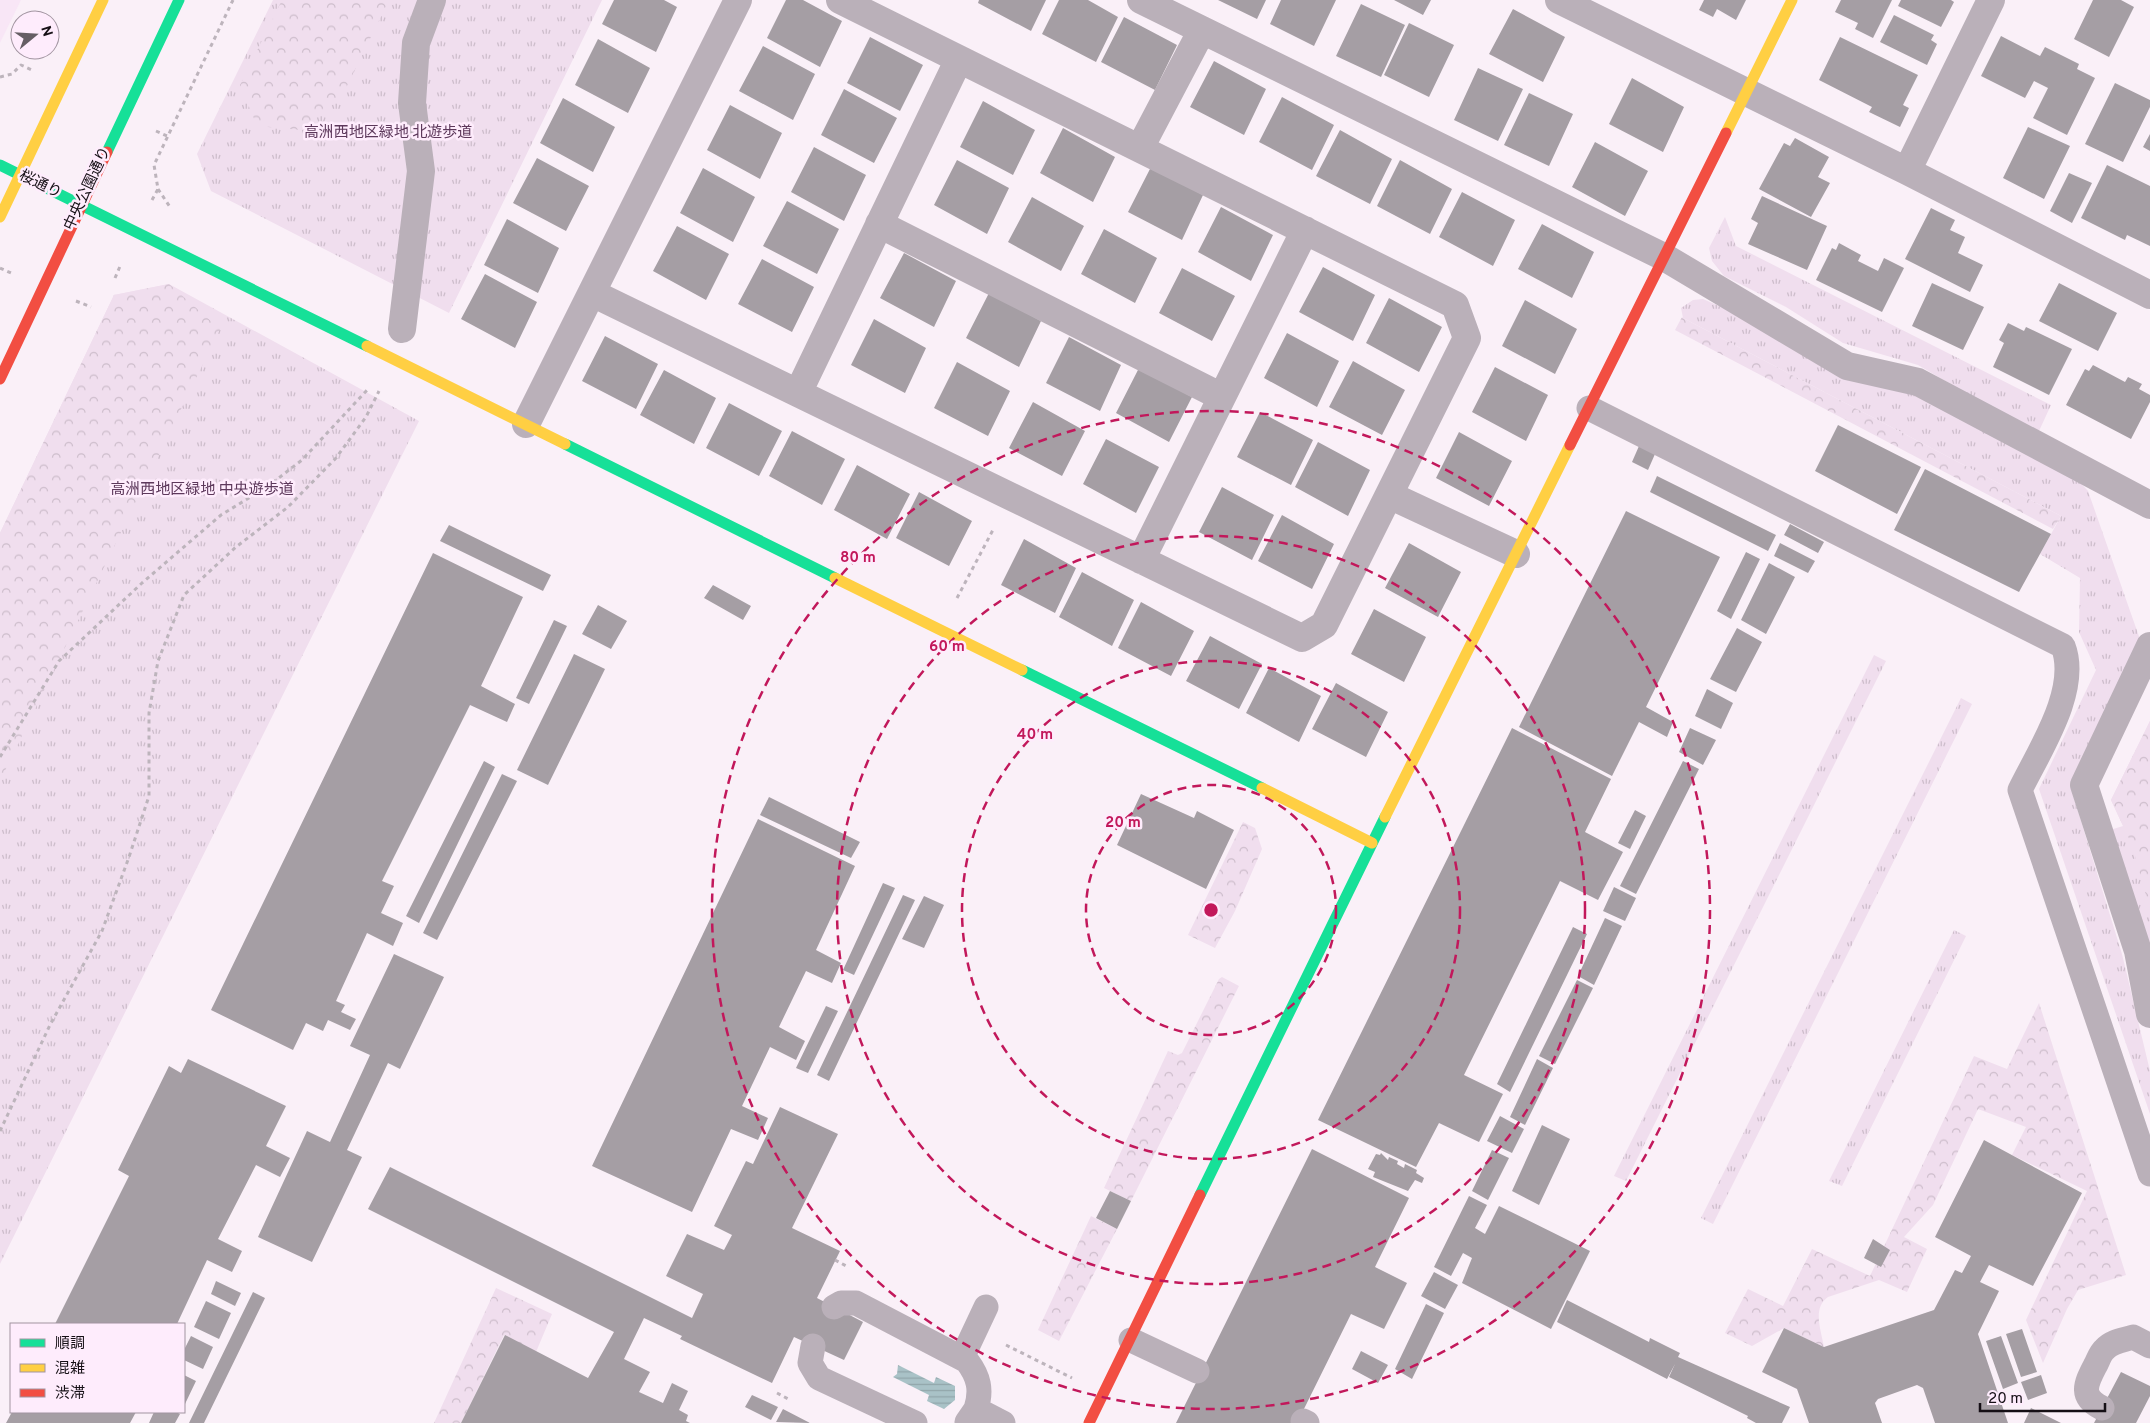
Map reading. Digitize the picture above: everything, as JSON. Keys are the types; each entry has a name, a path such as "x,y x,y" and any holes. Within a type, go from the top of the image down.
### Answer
{"street":[{"path":"0,217 103,0"},
{"name":"中央公園通り","path":"0,379 80,204 178,0"},
{"path":"402,329 421,171 412,103 416,43 432,0"},
{"path":"526,424 738,0"},
{"path":"592,293 1302,638 1324,625 1467,338 1455,304 840,0"},
{"path":"1140,0 1664,258 1847,366 1918,382 2150,505"},
{"path":"1559,0 1907,171 2150,295"},
{"path":"1089,1423 1372,842 1792,0"},
{"path":"1907,171 1991,0"},
{"path":"1140,148 1202,30"},
{"path":"798,393 959,59"},
{"name":"桜通り","path":"0,165 1372,842"},
{"path":"879,224 1222,397"},
{"path":"1142,560 1305,230"},
{"path":"1389,495 1516,554"},
{"path":"2150,646 2084,784 2138,951 2150,1014"}],"lane":[{"path":"1589,408 2062,646 2067,657 2064,697 2020,790 2150,1174"},
{"path":"834,1307 841,1302 856,1303 967,1361 978,1378 980,1398 971,1416 1003,1423"},
{"path":"962,1358 986,1308"},
{"path":"2102,1408 2092,1403 2086,1393 2087,1381 2104,1349 2114,1342 2134,1337 2150,1346"},
{"path":"1131,1340 1197,1372"},
{"path":"813,1346 810,1363 819,1378 916,1423"}],"path":[{"path":"167,136 234,0"},
{"path":"0,77 12,74"},
{"path":"0,757 59,661 142,583 222,515 267,487 302,460 347,414 372,384"},
{"path":"0,1131 50,1024 102,931 129,856 149,796 149,713 158,660 184,595 236,548 288,506 336,458 366,417 380,388"},
{"path":"954,603 1011,497"}],"shaded area":[{"path":"0,0 21,0 16,10 10,10 10,23 0,43"}],"green space":[{"name":"高洲西地区緑地 北遊歩道","path":"273,0 602,0 449,313 211,191 197,154"},
{"path":"282,0 389,0 344,92 301,130 257,126 240,85"},
{"path":"1725,217 1736,246 2051,405 2039,431 1976,399 1918,365 1843,343 1786,307 1724,276 1712,261 1709,248"},
{"name":"高洲西地区緑地 中央遊歩道","path":"169,284 419,421 0,1264 0,533 114,295"},
{"path":"169,284 220,329 0,781 0,533 114,295"},
{"path":"1703,299 1909,389 2078,480 2088,491 2142,645 2072,786 2073,795 2122,954 2150,1071 2150,1114 2039,789 2096,670 2079,632 2080,578 2040,554 2061,516 1683,318 1681,308 1693,300"},
{"path":"1682,317 2061,516 2053,529 1675,330"},
{"path":"1874,655 1886,661 1626,1181 1614,1176"},
{"path":"1961,698 1972,704 1713,1224 1701,1218"},
{"path":"2150,721 2150,960 2110,830 2123,826 2111,800"},
{"path":"2150,721 2150,910 2132,845 2111,800"},
{"path":"1243,822 1255,828 1262,849 1235,911 1215,948 1188,935"},
{"path":"1954,930 1966,936 1842,1186 1829,1181"},
{"path":"1222,977 1239,986 1131,1201 1104,1188 1168,1051 1178,1055 1182,1053 1219,979"},
{"path":"2039,1003 2126,1275 2078,1290 2067,1309 2043,1363 2026,1320 2087,1191 2012,1155 2026,1127 1978,1109 1933,1205 1904,1237 1927,1249 1907,1292 1879,1280 1828,1297 1820,1307 1819,1313 1824,1347 1784,1328 1752,1346 1725,1333 1748,1289 1783,1306 1812,1249 1870,1276 1974,1056 2007,1069"},
{"path":"1091,1216 1117,1229 1059,1341 1038,1330"},
{"path":"496,1288 552,1314 536,1352 504,1335 461,1423 434,1423"}],"water":[{"path":"898,1365 934,1383 936,1377 955,1386 955,1400 944,1409 927,1401 929,1395 893,1377 897,1374"}],"building":[{"path":"614,0 664,0 677,7 656,52 602,24"},
{"path":"786,0 803,0 842,21 820,67 767,38"},
{"path":"979,0 1046,0 1031,31 978,3"},
{"path":"1059,0 1088,0 1118,17 1096,62 1042,34"},
{"path":"1218,0 1266,0 1257,19"},
{"path":"1281,0 1336,0 1314,46 1270,24"},
{"path":"1394,0 1431,0 1423,15"},
{"path":"1704,0 1746,0 1736,20 1717,9 1713,17 1699,10"},
{"path":"1841,0 1892,0 1873,38 1855,29 1858,23 1835,12"},
{"path":"1901,0 1951,0 1954,2 1941,27 1898,6"},
{"path":"2093,0 2121,0 2134,7 2109,57 2074,39"},
{"path":"1361,4 1405,25 1381,77 1336,56"},
{"path":"1513,9 1565,37 1543,82 1489,54"},
{"path":"1894,15 1934,35 1931,40 1937,44 1927,65 1880,42"},
{"path":"1124,17 1177,45 1155,90 1101,62"},
{"path":"1409,23 1454,45 1429,97 1384,75"},
{"path":"2001,36 2040,56 2045,47 2079,64 2077,69 2095,78 2067,135 2033,118 2048,88 2034,81 2025,98 1981,76"},
{"path":"870,37 923,65 900,111 847,83"},
{"path":"1840,37 1918,75 1903,105 1909,108 1900,127 1869,112 1872,107 1819,80"},
{"path":"598,39 650,68 628,113 575,85"},
{"path":"763,46 815,74 793,120 739,91"},
{"path":"1214,61 1266,89 1244,135 1190,107"},
{"path":"1478,68 1523,89 1498,141 1454,120"},
{"path":"1632,78 1684,107 1663,152 1609,124"},
{"path":"2115,83 2150,100 2150,107 2123,162 2085,144"},
{"path":"844,89 897,118 874,163 821,135"},
{"path":"1529,93 1573,114 1549,166 1504,145"},
{"path":"1282,97 1334,125 1312,170 1259,142"},
{"path":"563,98 615,127 593,172 540,143"},
{"path":"983,101 1035,130 1013,175 960,147"},
{"path":"730,105 782,133 760,179 707,150"},
{"path":"2028,127 2070,146 2044,199 2003,178"},
{"path":"1063,128 1115,157 1093,202 1040,173"},
{"path":"1340,130 1392,159 1370,204 1316,176"},
{"path":"2150,134 2150,151 2143,147"},
{"path":"1795,138 1829,157 1818,177 1830,183 1811,217 1759,189 1784,143 1790,146"},
{"path":"1595,142 1648,171 1625,216 1572,187"},
{"path":"814,147 866,175 844,221 791,192"},
{"path":"537,158 589,186 566,231 513,203"},
{"path":"957,160 1009,188 987,234 934,205"},
{"path":"1400,160 1452,189 1430,234 1377,206"},
{"path":"2107,165 2150,186 2150,246 2127,235 2125,240 2081,218"},
{"path":"1151,167 1203,195 1182,240 1128,212"},
{"path":"703,168 755,197 733,242 680,213"},
{"path":"2069,173 2092,183 2072,223 2050,211"},
{"path":"1462,192 1515,220 1493,266 1439,237"},
{"path":"1762,196 1827,226 1807,270 1748,244 1758,223 1751,219"},
{"path":"1032,197 1084,226 1061,271 1008,242"},
{"path":"787,201 839,229 817,274 763,246"},
{"path":"1221,207 1273,235 1251,281 1198,252"},
{"path":"1931,208 1955,220 1950,230 1965,237 1958,253 1983,265 1970,292 1905,259"},
{"path":"507,219 559,248 538,293 484,265"},
{"path":"1542,224 1594,252 1572,298 1518,269"},
{"path":"677,226 729,254 706,300 653,271"},
{"path":"1104,229 1157,258 1135,303 1081,274"},
{"path":"1839,243 1861,255 1858,261 1878,271 1884,258 1904,268 1882,312 1816,280 1832,248 1836,250"},
{"path":"904,253 956,281 934,327 880,298"},
{"path":"762,259 814,287 792,332 738,304"},
{"path":"1323,267 1375,295 1353,341 1299,312"},
{"path":"1182,268 1235,296 1212,341 1159,313"},
{"path":"485,274 537,302 515,348 461,319"},
{"path":"1932,283 1984,307 1963,350 1912,326"},
{"path":"2059,283 2117,313 2098,351 2039,321"},
{"path":"989,293 1041,321 1019,367 966,338"},
{"path":"1389,298 1442,327 1419,372 1366,343"},
{"path":"1525,300 1577,329 1555,374 1502,346"},
{"path":"874,319 926,348 905,393 851,365"},
{"path":"2008,323 2024,331 2026,327 2072,349 2049,395 1993,367 2004,343 1999,340"},
{"path":"1287,333 1339,361 1317,407 1264,378"},
{"path":"605,336 658,364 636,409 582,381"},
{"path":"1069,337 1121,365 1100,411 1046,383"},
{"path":"1353,361 1405,390 1382,435 1329,407"},
{"path":"957,362 1010,391 988,436 934,408"},
{"path":"2093,365 2125,382 2128,377 2142,384 2139,389 2150,395 2150,402 2131,439 2066,405 2085,369 2089,371"},
{"path":"1495,367 1548,395 1526,441 1472,412"},
{"path":"1139,368 1192,397 1169,442 1116,413"},
{"path":"664,370 716,398 694,444 640,415"},
{"path":"1033,402 1085,431 1062,476 1009,448"},
{"path":"729,403 782,431 759,476 706,448"},
{"path":"1260,412 1313,440 1291,485 1237,457"},
{"path":"1838,425 1921,467 1897,514 1815,471"},
{"path":"792,431 845,459 822,505 769,476"},
{"path":"1459,432 1512,461 1489,506 1436,478"},
{"path":"1106,439 1159,467 1136,513 1083,484"},
{"path":"1318,442 1370,470 1348,516 1295,487"},
{"path":"1639,446 1655,454 1648,470 1632,462"},
{"path":"857,465 910,494 887,539 834,510"},
{"path":"1925,469 2051,534 2019,592 1894,530"},
{"path":"1657,476 1776,535 1768,551 1650,492"},
{"path":"1222,487 1274,515 1252,560 1199,532"},
{"path":"919,492 972,521 949,566 896,538"},
{"path":"1626,511 1720,557 1646,707 1673,722 1667,737 1639,722 1612,776 1519,727"},
{"path":"1282,515 1334,544 1312,589 1258,561"},
{"path":"1790,524 1824,542 1818,553 1784,535"},
{"path":"449,525 551,575 543,591 440,541"},
{"path":"1024,539 1076,568 1055,613 1001,585"},
{"path":"1409,543 1461,572 1438,617 1385,588"},
{"path":"1780,543 1815,561 1808,573 1774,556"},
{"path":"1746,552 1760,559 1731,619 1717,611"},
{"path":"433,553 523,597 481,686 515,704 507,722 470,705 382,881 394,886 381,913 403,923 393,946 367,933 336,1001 345,1005 341,1012 356,1019 350,1030 328,1020 323,1031 306,1023 293,1050 211,1010"},
{"path":"1769,563 1795,577 1766,634 1741,620"},
{"path":"1082,572 1134,600 1112,646 1059,617"},
{"path":"713,585 751,606 743,620 704,598"},
{"path":"1141,602 1194,631 1171,676 1118,648"},
{"path":"598,605 627,621 611,649 582,634"},
{"path":"1374,609 1426,637 1404,682 1351,654"},
{"path":"554,620 567,626 529,704 516,698"},
{"path":"1737,628 1762,642 1736,692 1710,679"},
{"path":"1210,636 1262,664 1239,709 1186,681"},
{"path":"574,654 605,669 548,785 517,770"},
{"path":"1269,668 1321,696 1299,742 1246,713"},
{"path":"1336,683 1388,712 1366,757 1312,729"},
{"path":"1707,689 1733,703 1721,729 1695,716"},
{"path":"1512,728 1611,779 1585,832 1623,852 1598,900 1560,881 1464,1075 1503,1094 1479,1142 1439,1123 1416,1167 1318,1120"},
{"path":"1690,728 1716,740 1703,765 1679,752"},
{"path":"484,761 495,767 419,923 406,916"},
{"path":"1683,761 1699,769 1636,894 1620,886"},
{"path":"502,774 517,781 437,940 423,933"},
{"path":"1141,794 1194,818 1197,811 1234,830 1206,889 1117,845"},
{"path":"769,797 860,842 851,858 760,815"},
{"path":"1635,810 1646,816 1630,849 1618,843"},
{"path":"758,819 855,866 816,950 841,963 832,983 806,971 779,1027 805,1041 796,1060 770,1047 742,1106 768,1118 758,1140 731,1129 692,1212 592,1166"},
{"path":"883,883 895,888 854,975 843,970"},
{"path":"1614,887 1636,898 1625,921 1603,911"},
{"path":"903,895 915,900 829,1081 817,1075"},
{"path":"924,896 944,905 924,948 902,939"},
{"path":"1605,918 1622,926 1594,985 1578,976"},
{"path":"1573,927 1587,934 1510,1092 1497,1084"},
{"path":"394,954 444,977 400,1069 388,1063 347,1150 362,1157 312,1262 258,1237 307,1131 330,1142 370,1055 350,1046"},
{"path":"1577,980 1593,988 1555,1064 1539,1056"},
{"path":"826,1006 838,1011 808,1073 796,1068"},
{"path":"188,1059 286,1106 266,1146 290,1158 280,1177 256,1165 218,1239 242,1251 232,1272 207,1260 177,1323 56,1323 129,1176 118,1170 169,1066 181,1073"},
{"path":"1537,1059 1553,1068 1525,1125 1510,1117"},
{"path":"780,1107 838,1134 792,1228 840,1251 817,1298 863,1322 844,1360 794,1337 772,1383 680,1339 682,1336 644,1318 624,1359 650,1372 639,1392 663,1403 672,1383 688,1391 679,1410 688,1415 686,1421 690,1423 461,1423 505,1335 588,1378 614,1332 368,1209 390,1167 692,1318 703,1294 666,1276 687,1234 724,1250 732,1235 714,1226 746,1161 753,1164"},
{"path":"1500,1116 1524,1129 1512,1153 1487,1141"},
{"path":"1542,1125 1570,1139 1539,1205 1512,1191"},
{"path":"1984,1140 2082,1193 2033,1286 1989,1265 1980,1282 1999,1291 1978,1334 2008,1423 1935,1423 1923,1388 1917,1385 1878,1399 1875,1403 1882,1423 1809,1423 1797,1389 1762,1372 1784,1328 1824,1347 1934,1310 1955,1270 1962,1273 1971,1256 1935,1237"},
{"path":"1312,1149 1409,1198 1375,1267 1407,1283 1384,1329 1351,1314 1297,1423 1176,1423"},
{"path":"1492,1150 1509,1158 1488,1200 1472,1191"},
{"path":"1381,1153 1388,1160 1389,1157 1398,1161 1397,1164 1404,1168 1405,1164 1417,1170 1416,1173 1424,1178 1422,1183 1415,1180 1408,1191 1373,1177 1375,1172 1368,1169 1376,1154 1380,1155"},
{"path":"1110,1191 1131,1201 1117,1229 1096,1218"},
{"path":"1469,1196 1487,1205 1475,1228 1485,1234 1499,1206 1590,1251 1551,1329 1462,1283 1472,1258 1463,1253 1451,1276 1434,1267"},
{"path":"1873,1239 1890,1250 1881,1267 1864,1258"},
{"path":"1434,1272 1458,1285 1445,1309 1421,1296"},
{"path":"216,1281 241,1293 235,1306 211,1294"},
{"path":"253,1292 265,1298 204,1423 189,1423"},
{"path":"1567,1300 1649,1342 1650,1338 1680,1353 1678,1357 1790,1407 1782,1423 1756,1423 1747,1418 1748,1416 1669,1377 1675,1364 1667,1379 1557,1322"},
{"path":"206,1301 231,1313 219,1339 194,1327"},
{"path":"1426,1304 1444,1313 1412,1379 1395,1369"},
{"path":"2022,1329 2037,1372 2021,1377 2006,1334"},
{"path":"191,1336 213,1347 203,1369 185,1360 185,1348"},
{"path":"2001,1336 2018,1383 2003,1389 1986,1341"},
{"path":"1361,1351 1388,1365 1378,1383 1352,1369"},
{"path":"2121,1372 2150,1386 2150,1396 2136,1423 2094,1423"},
{"path":"2041,1375 2047,1393 2028,1400 2021,1382"},
{"path":"185,1376 196,1381 185,1404"},
{"path":"752,1395 778,1407 771,1420 745,1407"},
{"path":"2031,1408 2061,1423 2024,1423"},
{"path":"783,1409 810,1423 776,1422"},
{"path":"11,1413 135,1413 130,1423 6,1423"},
{"path":"154,1413 180,1414 175,1423 149,1423"}],"traffic: fast":[{"path":"107,152 179,0"},
{"path":"0,165 367,346"},
{"path":"565,444 835,578"},
{"path":"1022,670 1262,788"},
{"path":"1200,1195 1385,817"}],"traffic: slow":[{"path":"0,217 103,0"},
{"path":"1726,133 1792,0"},
{"path":"367,346 565,444"},
{"path":"1385,817 1570,445"},
{"path":"835,578 1022,670"},
{"path":"1262,788 1372,843"}],"traffic: jam":[{"path":"1570,445 1726,133"},
{"path":"0,379 107,152"},
{"path":"1089,1423 1200,1195"}]}
